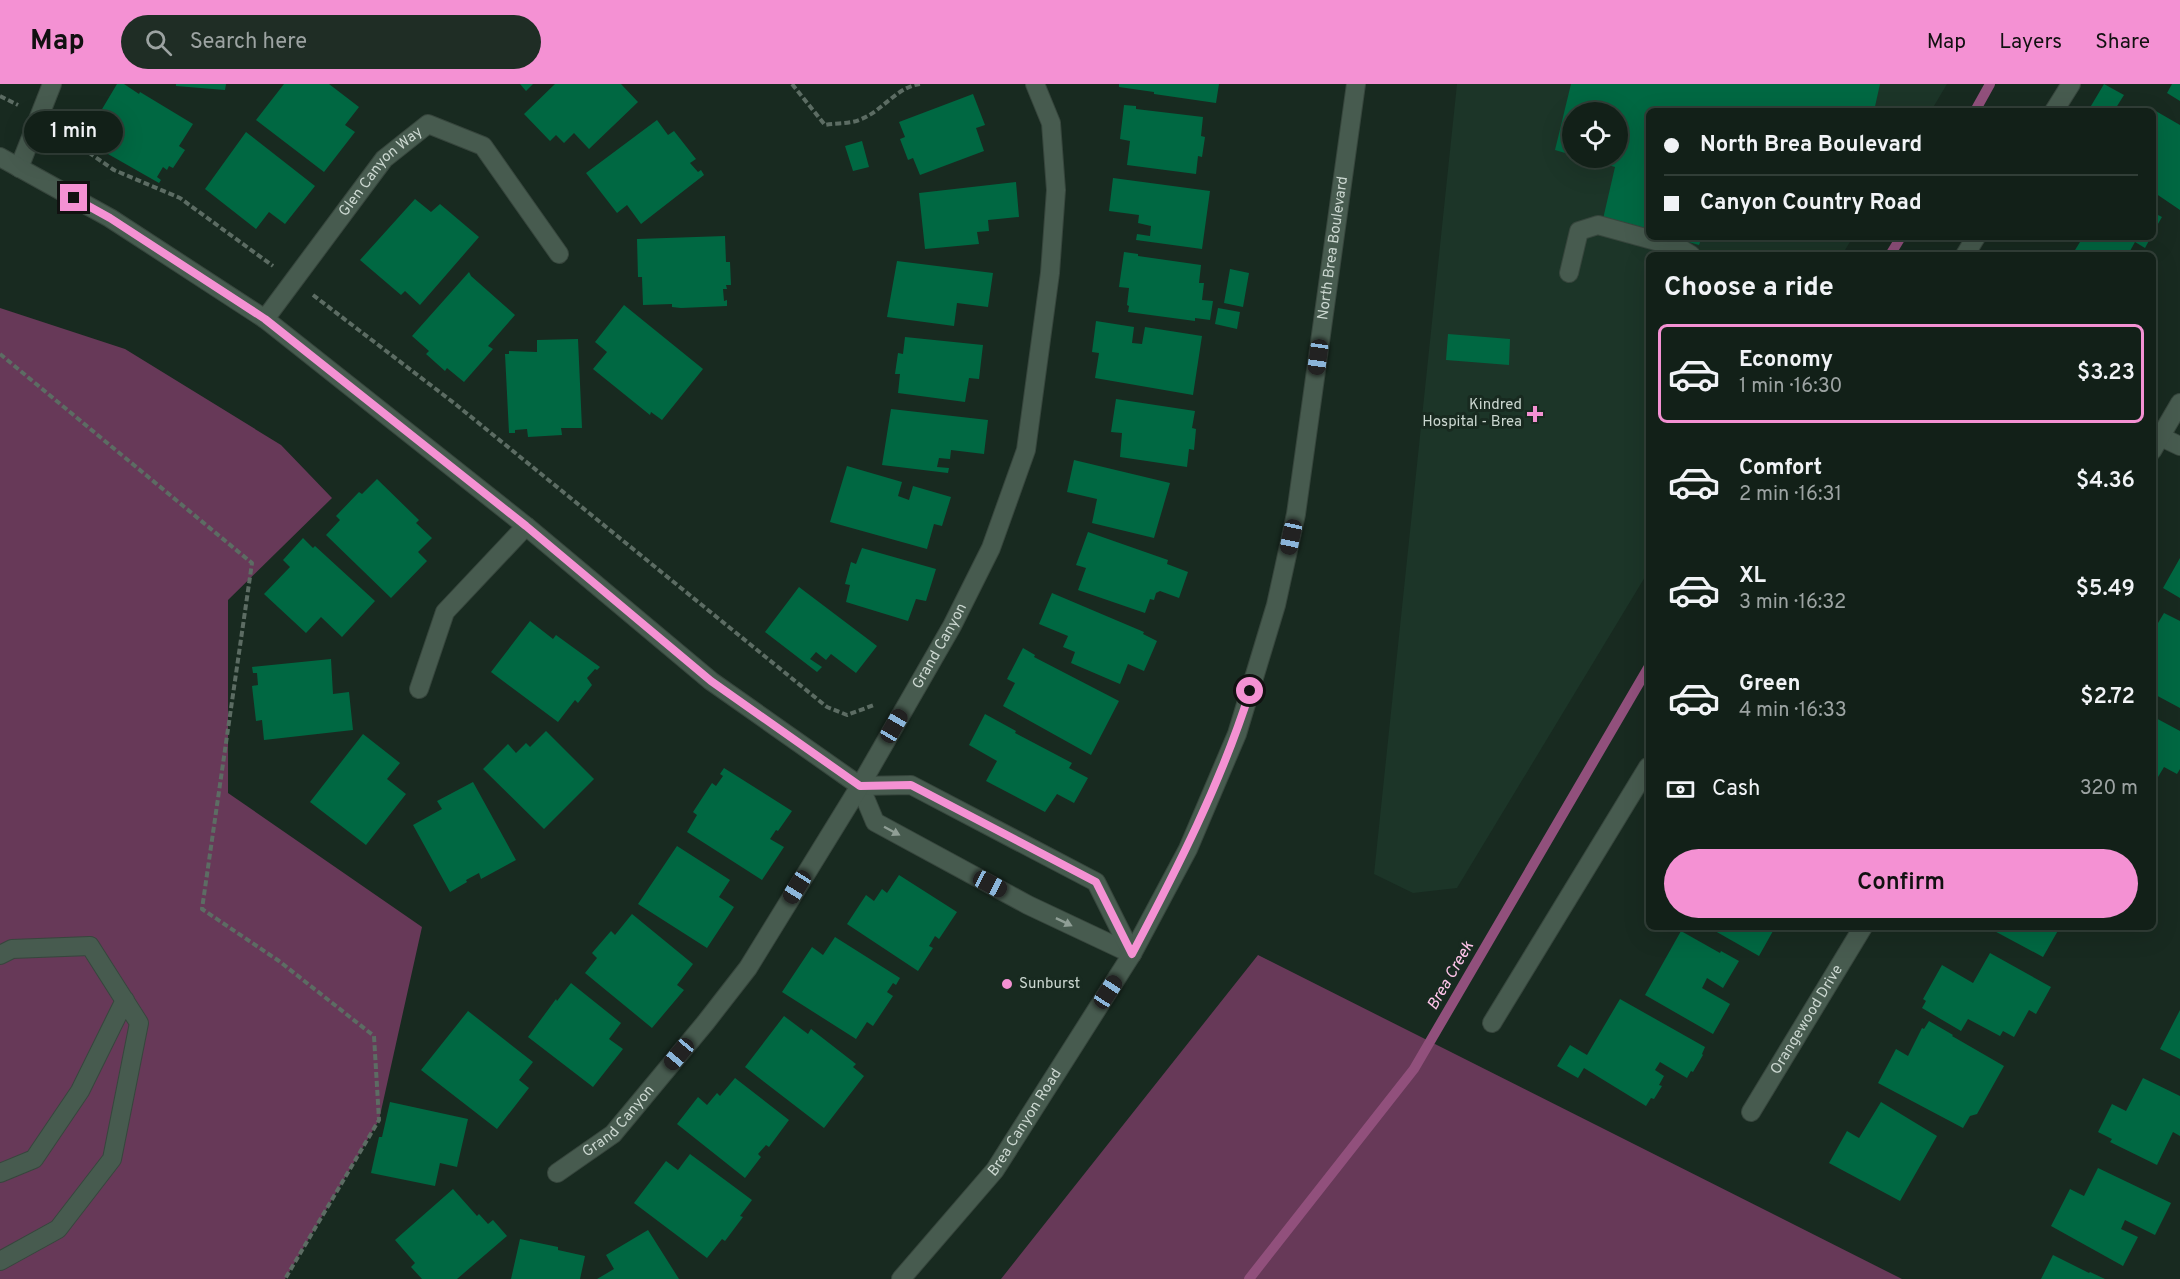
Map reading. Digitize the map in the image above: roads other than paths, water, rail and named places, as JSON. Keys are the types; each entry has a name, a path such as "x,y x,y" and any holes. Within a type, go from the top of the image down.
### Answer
{"street":[{"path":"19,168 52,84"},
{"name":"Grand Canyon","path":"557,1173 613,1134 748,968 860,786 952,626 991,548 1026,450 1050,273 1056,190 1051,123 1035,84"},
{"name":"North Brea Boulevard","path":"1132,954 1188,849 1237,734 1276,605 1296,514 1356,84"},
{"path":"2056,108 2071,84"},
{"name":"Glen Canyon Way","path":"265,319 384,159 428,124 483,146 559,254"},
{"path":"0,157 110,218 265,319 526,526 711,681 860,786 875,822 1028,905 1132,954"},
{"path":"1569,273 1579,231 1599,225 1646,239"},
{"path":"1651,240 1685,252"},
{"path":"2180,403 2157,444 2180,447"},
{"path":"419,689 445,612 526,526"},
{"path":"1492,1023 1646,770"},
{"path":"860,786 911,785 1096,882 1132,954"},
{"name":"Orangewood Drive","path":"1751,1112 1861,930"},
{"path":"0,955 12,949 90,946 139,1023 112,1159 58,1229 0,1261"},
{"name":"Brea Canyon Road","path":"901,1279 995,1170 1132,954"},
{"path":"0,1173 34,1159 80,1091 125,1000"}],"waterway":[{"name":"Brea Creek","path":"1977,108 1990,84"},
{"name":"Brea Creek","path":"1892,252 1899,240"},
{"name":"Brea Creek","path":"1249,1279 1414,1069 1646,671"}],"place":[{"name":"Kindred Hospital - Brea","path":"1535,414"},
{"name":"Sunburst","path":"1007,984"}]}
